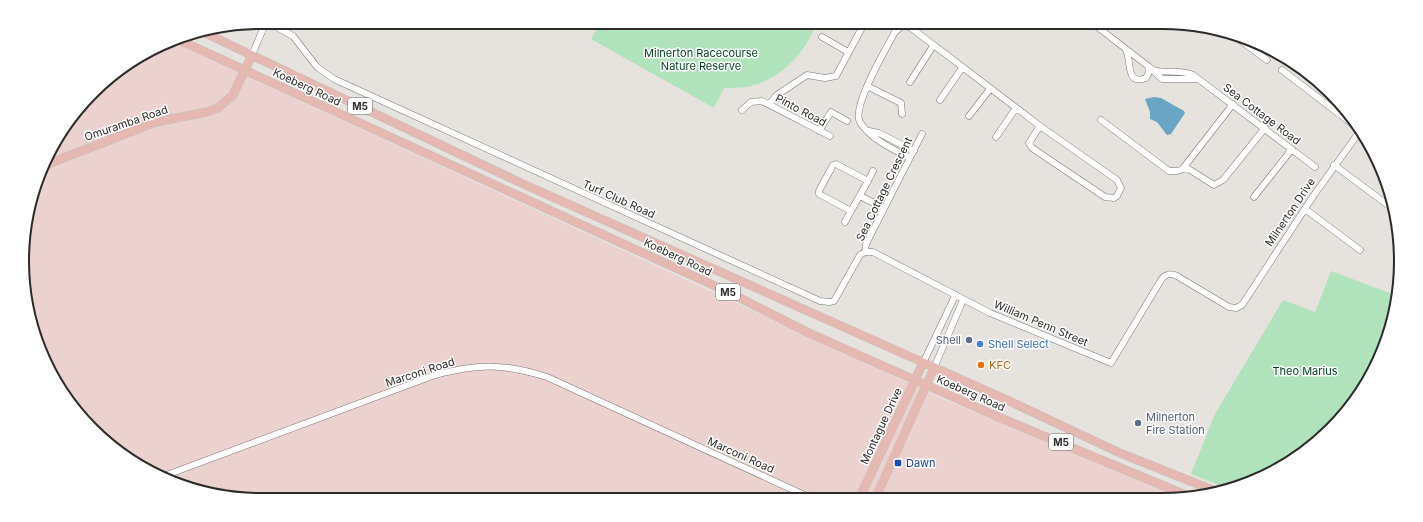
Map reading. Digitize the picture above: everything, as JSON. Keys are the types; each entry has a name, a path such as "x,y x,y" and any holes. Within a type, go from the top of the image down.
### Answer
{"main road":[{"name":"Koeberg Road","path":"209,35 521,183 1005,399 1120,453 1209,489"},
{"name":"Koeberg Road","path":"184,42 728,292 807,332 996,416 1180,493"},
{"name":"Omuramba Road","path":"51,163 156,122 216,109 231,98 252,54"},
{"name":"Montague Drive","path":"862,493 923,363"},
{"path":"878,493 934,368"}],"street":[{"name":"Turf Club Road","path":"252,54 263,29"},
{"name":"Turf Club Road","path":"280,29 293,36 317,67 334,79 820,301 829,302 834,300 860,255 865,252"},
{"path":"769,104 777,95 807,75 825,78 834,77 861,29"},
{"path":"898,29 895,32 867,86 859,116 860,122 877,139 910,158"},
{"path":"912,29 1040,126 1117,180 1121,188 1118,196 1114,198 1105,197 1032,148 1030,143 1040,126"},
{"name":"Sea Cottage Road","path":"1100,29 1154,70 1162,73 1188,73 1233,104 1316,167"},
{"path":"822,37 848,52"},
{"path":"910,82 933,46"},
{"path":"1248,46 1267,60"},
{"path":"1126,49 1129,57 1130,73 1133,77 1140,80 1146,78 1149,72 1148,66"},
{"path":"940,100 962,68"},
{"path":"1282,70 1344,117"},
{"path":"867,86 902,103 902,114"},
{"path":"969,116 990,88"},
{"name":"Pinto Road","path":"742,110 751,102 757,101 769,104 830,136"},
{"path":"1101,120 1169,171 1177,172 1184,168 1233,104"},
{"path":"996,137 1016,108"},
{"path":"819,131 831,112 847,121"},
{"path":"1184,168 1190,169 1211,183 1217,185 1223,180 1265,128"},
{"path":"869,131 879,133 914,151"},
{"name":"Sea Cottage Crescent","path":"865,252 866,244 922,134"},
{"name":"Milnerton Drive","path":"1111,363 1160,280 1165,276 1175,275 1229,307 1240,306 1244,303 1334,165 1357,135"},
{"path":"1254,197 1292,149"},
{"path":"851,211 819,194 830,168 836,164 868,181"},
{"path":"1334,165 1387,204"},
{"path":"845,222 873,171"},
{"path":"860,196 884,208"},
{"path":"1305,209 1360,250"},
{"path":"865,252 873,252 956,296 923,363"},
{"name":"William Penn Street","path":"956,296 1000,317 1111,363"},
{"path":"934,368 963,300"},
{"name":"Marconi Road","path":"170,474 435,375 463,368 497,366 525,370 547,377 800,493"}],"shaded area":[{"path":"178,44 943,399 1176,493 246,493 216,489 186,481 158,469 132,454 97,425 68,390 53,364 41,336 33,306 29,276 29,246 33,216 41,186 53,158 68,132 87,108 108,87 132,68 158,53"}],"green space":[{"name":"Milnerton Racecourse Nature Reserve","path":"597,29 813,29 799,54 780,72 758,84 743,87 724,88 714,108 591,39"},
{"name":"Theo Marius","path":"1331,271 1392,294 1382,336 1363,377 1346,402 1326,425 1303,445 1291,454 1265,469 1237,481 1220,485 1191,474 1215,414 1283,300 1315,312"}],"water":[{"path":"1154,97 1161,98 1185,113 1171,134 1167,135 1157,122 1150,119 1150,112 1145,99"}],"place":[{"name":"Shell","path":"969,340"},
{"name":"Shell Select","path":"980,344"},
{"name":"KFC","path":"981,365"},
{"name":"Milnerton Fire Station","path":"1138,423"},
{"name":"Dawn","path":"898,463"}]}
